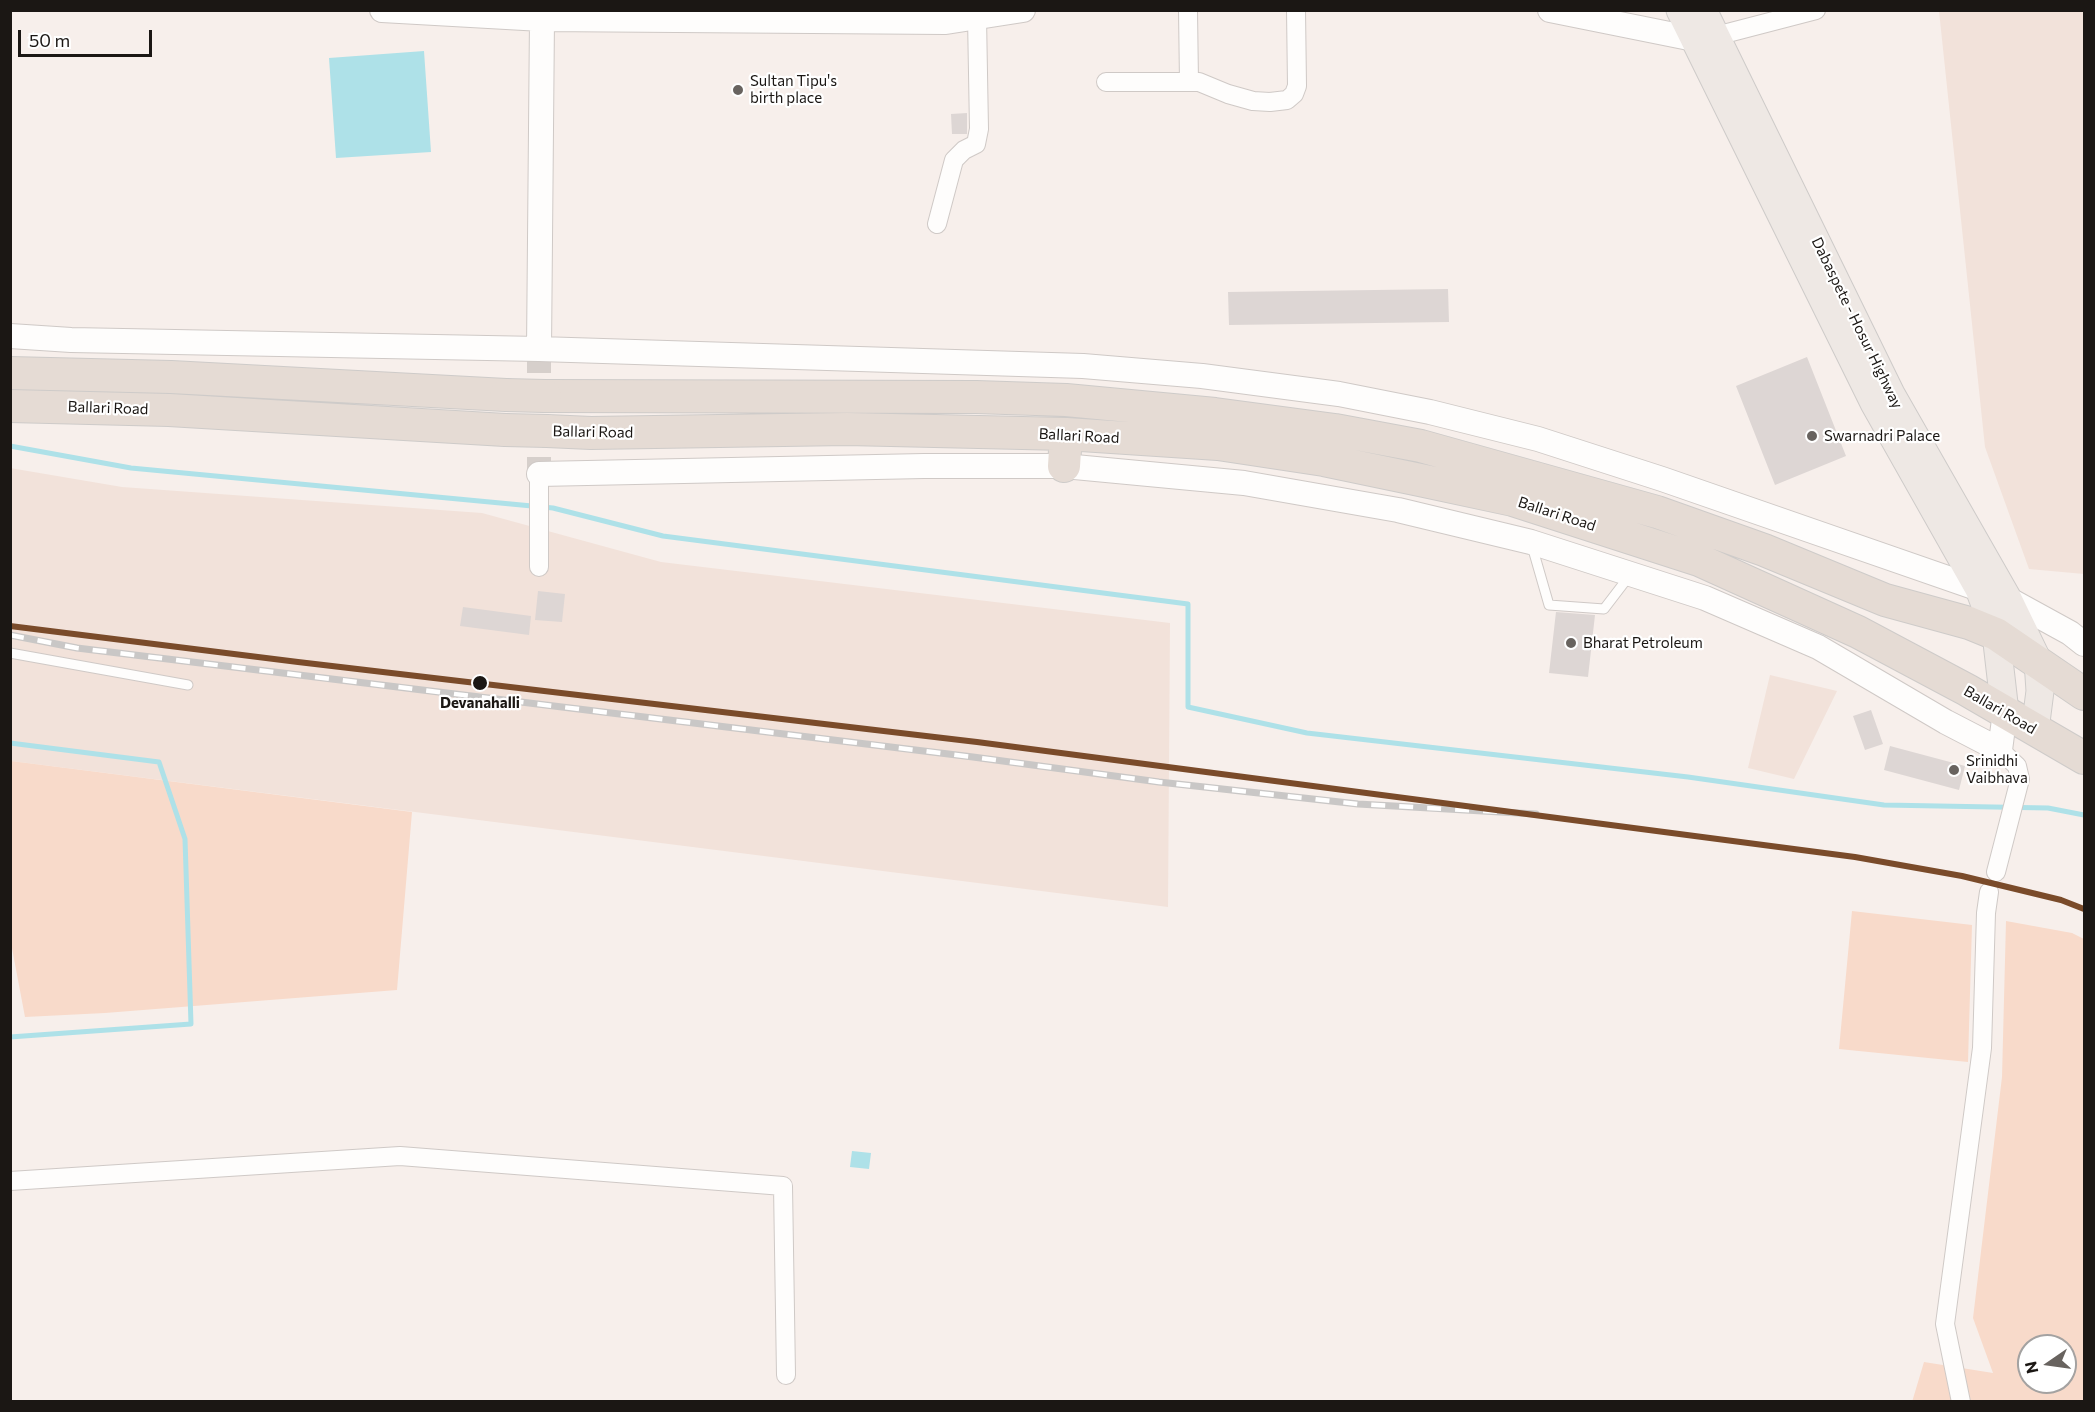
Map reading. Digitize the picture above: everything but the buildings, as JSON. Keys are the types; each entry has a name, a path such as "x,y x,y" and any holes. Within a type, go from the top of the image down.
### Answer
{"highway":[{"name":"Ballari Road","path":"10,373 171,377 545,396 976,397 1066,400 1215,414 1335,430 1421,446 1657,512 1764,550 1885,600 1969,623 1996,634 2038,661"},
{"name":"Ballari Road","path":"10,406 169,410 591,433 847,429 1066,434 1218,444 1312,458 1513,500 1699,560 1857,632 2085,758"},
{"path":"1064,466 1066,434"},
{"path":"2038,661 2085,694"}],"main road":[{"name":"Dabaspete - Hosur Highway","path":"1680,10 1705,38 1891,394 2008,599 2038,661"},
{"name":"Dabaspete - Hosur Highway","path":"1703,10 1705,38 1874,403 1979,589 1996,634 2005,712"},
{"path":"2035,730 2040,690 2038,661"}],"street":[{"path":"382,10 542,15 848,16 946,22 1023,10"},
{"path":"1188,10 1189,82"},
{"path":"1106,82 1199,82 1252,101 1287,100 1294,94 1297,86 1296,10"},
{"path":"1551,10 1705,38 1816,10"},
{"path":"539,349 542,15"},
{"path":"937,224 954,160 964,150 976,144 979,129 977,17"},
{"path":"10,336 1083,366 1202,376 1339,394 1430,412 1538,440 1673,483 2008,599 2070,633 2085,644"},
{"path":"539,567 539,474 924,466 1064,466 1244,483 1398,510 1531,542 1706,598 1818,647 1946,722 2000,750 2017,766 2020,779 1996,872"},
{"path":"2000,750 2005,712"},
{"path":"1961,1401 1945,1324 1983,1048 1986,913 1989,892"},
{"path":"10,1181 400,1156 783,1186 786,1375"}],"lane":[{"path":"1531,542 1549,606 1604,609 1632,573"},
{"path":"10,653 188,685"}],"shaded area":[{"path":"1939,11 2084,11 2084,574 2029,569 1985,447"},
{"path":"10,468 122,487 482,513 661,562 1170,623 1168,907 11,761"},
{"path":"1770,675 1837,691 1794,779 1748,768"},
{"path":"11,761 412,812 397,990 105,1013 25,1017 11,943"},
{"path":"1852,911 1972,925 1968,1062 1839,1049"},
{"path":"2006,921 2072,933 2084,939 2084,1401 1912,1402 1924,1362 1993,1373 1973,1318 2002,1077"}],"water":[{"path":"424,51 431,152 336,158 329,58"},
{"path":"852,1151 871,1153 869,1169 850,1167"}],"waterway":[{"path":"10,446 131,468 553,508 663,536 1188,604 1188,707 1307,733 1688,777 1884,805 2048,808 2084,815"},
{"path":"10,743 159,762 185,839 191,1024 10,1037"}],"tunnel":[{"path":"539,349 539,474"}],"railway":[{"path":"10,635 77,648 973,757 1159,782 1358,804 1536,814"}],"transit line":[{"path":"10,626 977,742 1855,857 1962,876 2061,900 2084,909"}],"place":[{"name":"Sultan Tipu's birth place","path":"738,90"},
{"name":"Swarnadri Palace","path":"1812,436"},
{"name":"Bharat Petroleum","path":"1571,643"},
{"name":"Devanahalli","path":"480,683"},
{"name":"Srinidhi Vaibhava","path":"1954,770"}]}
